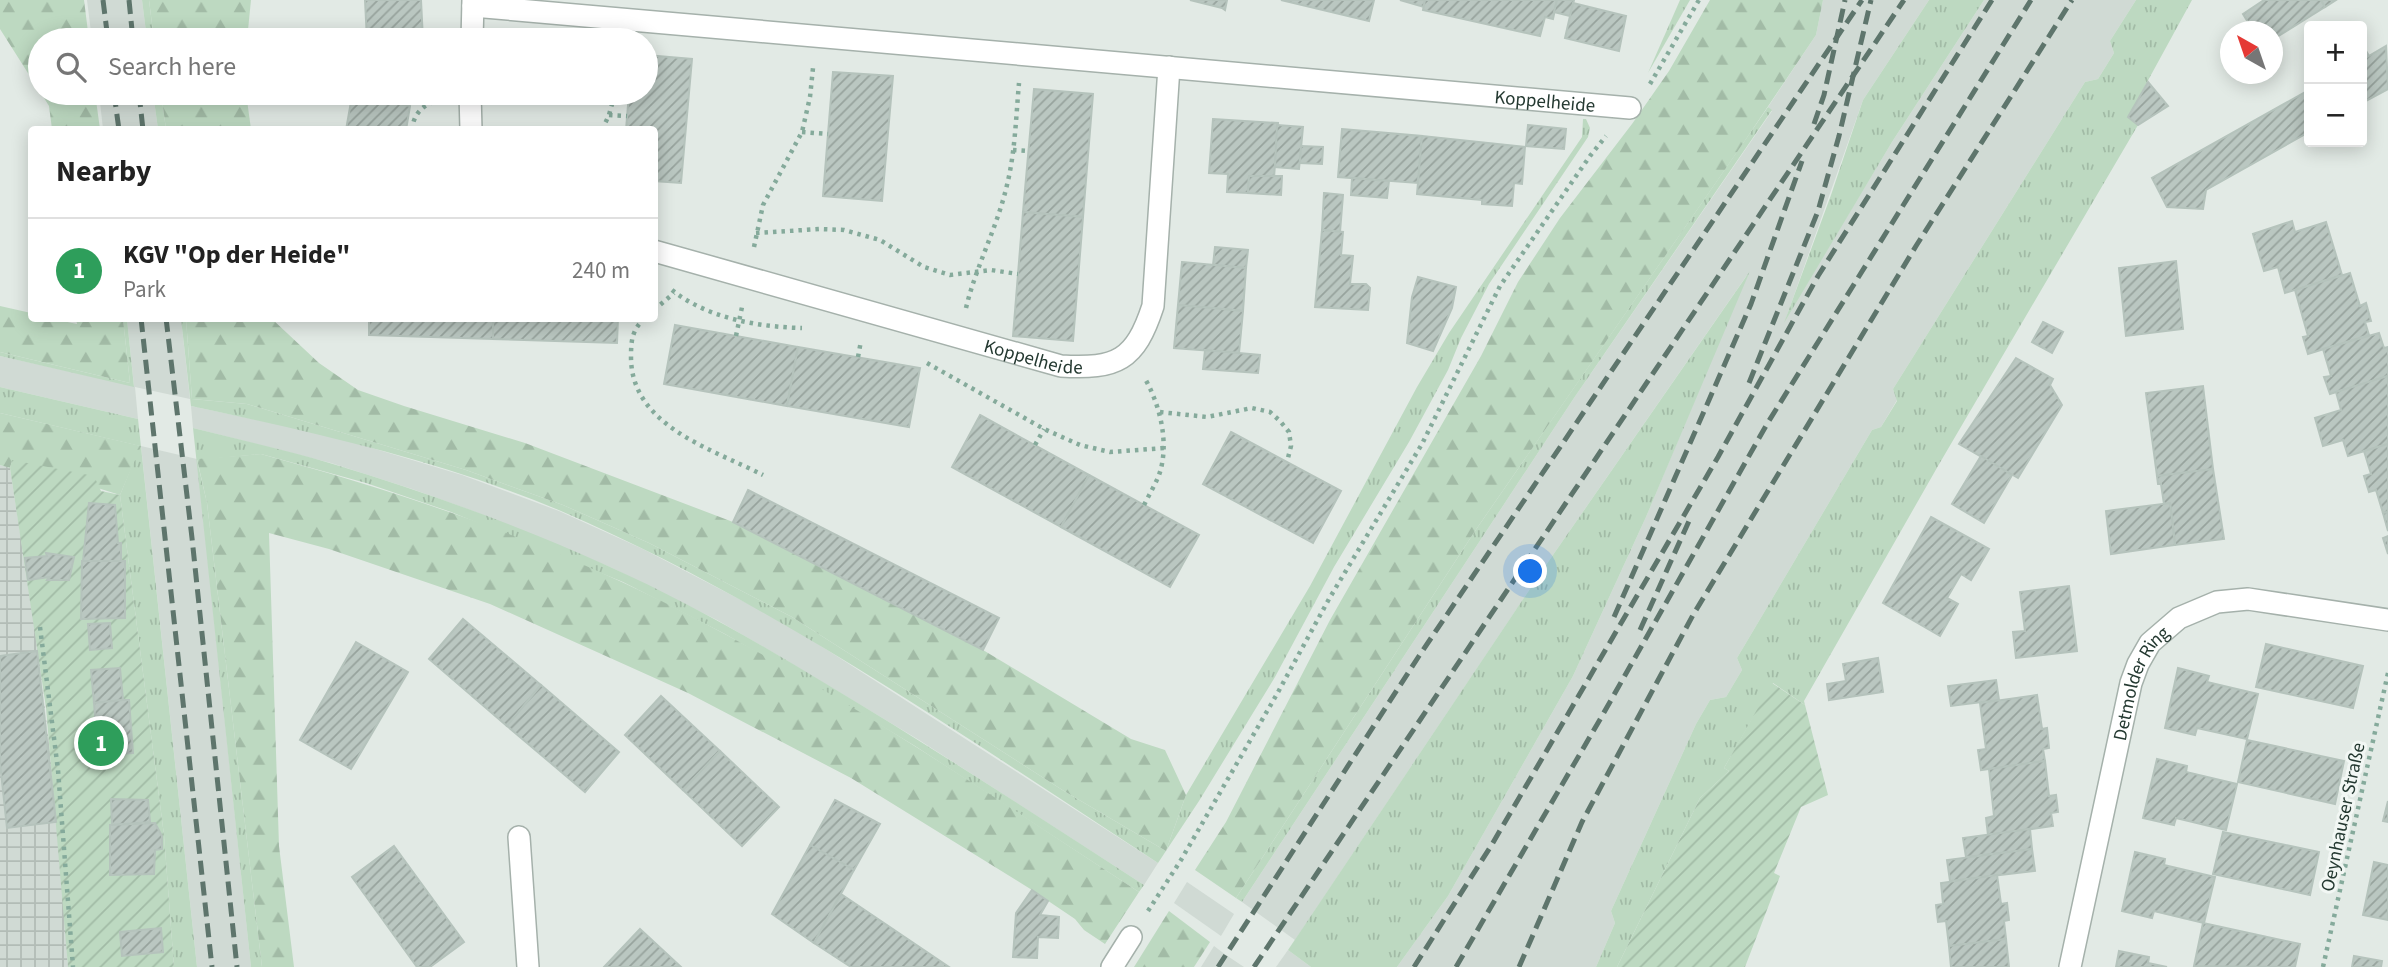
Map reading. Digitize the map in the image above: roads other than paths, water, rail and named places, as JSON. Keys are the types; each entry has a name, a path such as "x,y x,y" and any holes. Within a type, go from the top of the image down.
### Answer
{"street":[{"name":"Koppelheide","path":"472,28 473,3 1630,108"},
{"name":"Koppelheide","path":"658,252 1061,366 1085,367 1112,363 1130,352 1145,331 1153,306 1169,67"},
{"path":"470,105 471,126"},
{"name":"Detmolder Ring","path":"2070,967 2131,683 2150,643 2179,618 2217,602 2248,599 2388,620"},
{"path":"519,837 528,967"},
{"path":"1112,967 1130,937"}],"railway":[{"path":"103,0 106,28"},
{"path":"129,0 132,28"},
{"path":"1814,124 1824,95 1845,0"},
{"path":"1218,967 1419,656 1862,0"},
{"path":"1749,383 1818,211 1871,0"},
{"path":"1254,967 1904,0"},
{"path":"1414,967 1491,846 1718,457 1818,276 1992,0"},
{"path":"1456,967 1767,424 2031,0"},
{"path":"1519,967 1582,822 1693,615 1916,246 2072,0"},
{"path":"116,105 118,126"},
{"path":"140,105 143,126"},
{"path":"1614,617 1751,304 1802,161"},
{"path":"141,322 212,967"},
{"path":"166,322 237,967"},
{"path":"1640,630 1689,521"}],"place":[{"name":"KGV \"Op der Heide\"","path":"101,743"}]}
